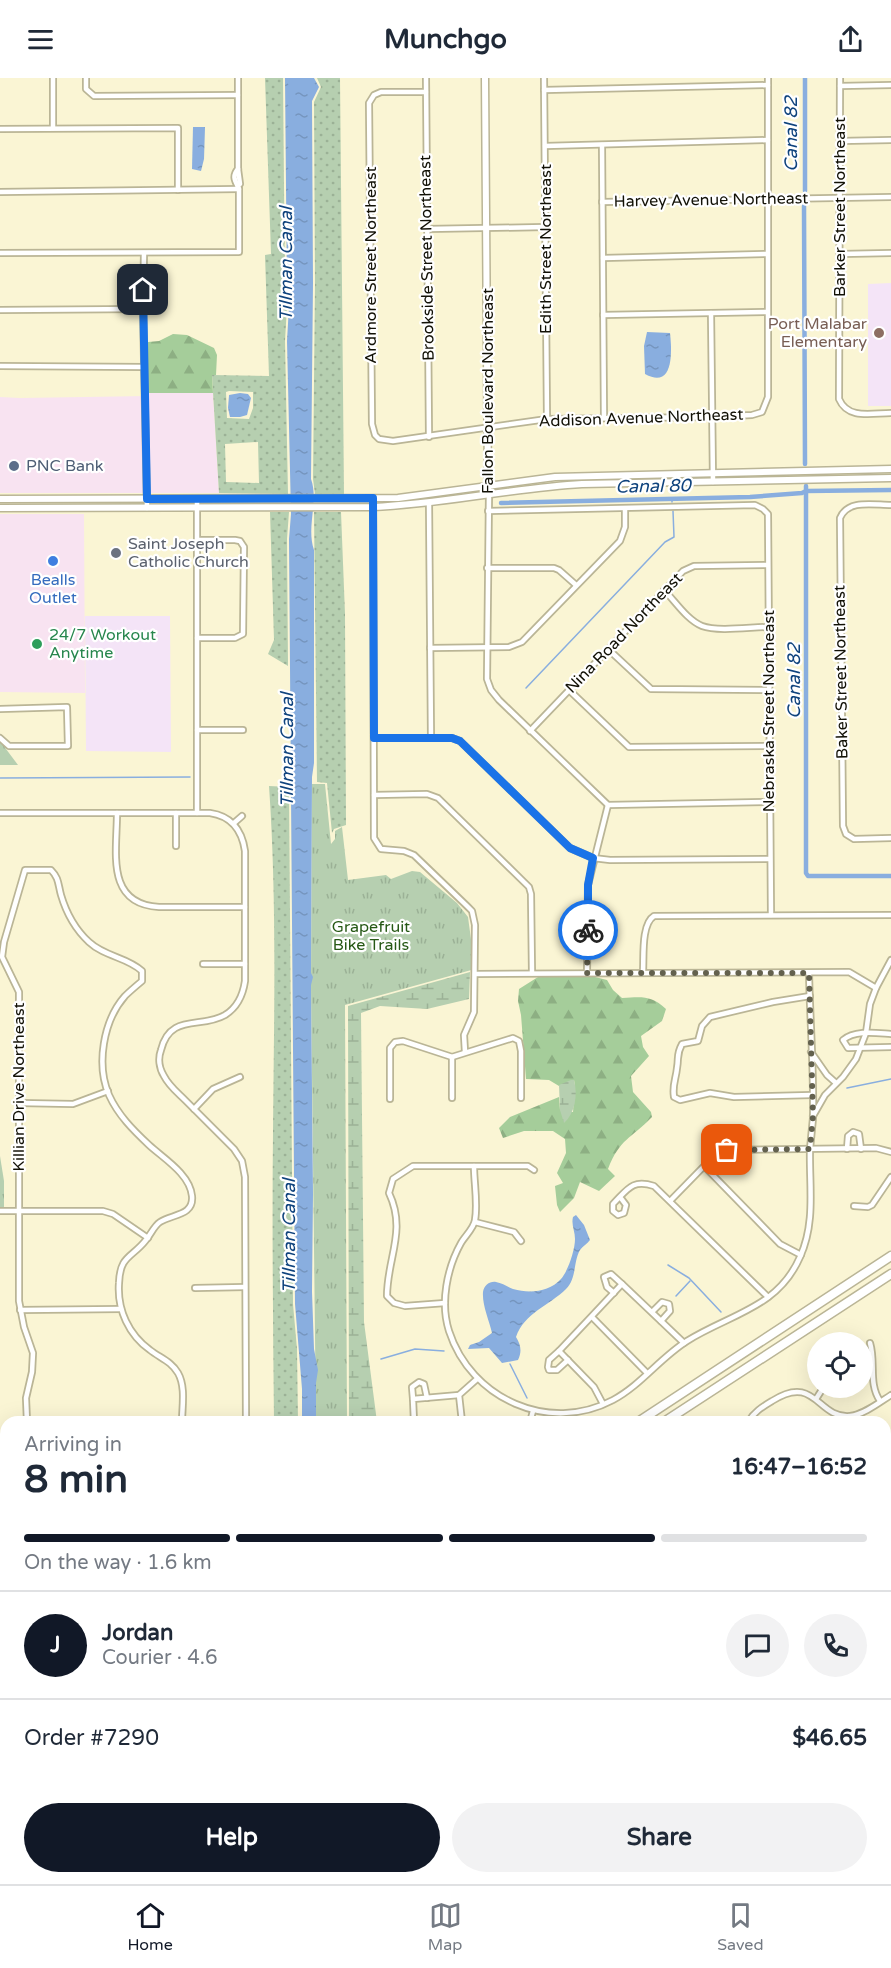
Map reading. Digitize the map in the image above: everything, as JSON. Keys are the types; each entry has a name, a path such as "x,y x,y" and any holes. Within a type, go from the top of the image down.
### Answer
{"highway":[{"path":"647,1416 891,1256"},
{"path":"673,1416 891,1274"}],"main road":[{"name":"Fallon Boulevard Northeast","path":"485,78 489,494"},
{"path":"0,499 373,498 421,496 555,477 891,469"},
{"path":"0,508 373,507 429,503 543,486 891,478"},
{"path":"258,499 258,507"}],"street":[{"path":"53,78 53,128"},
{"path":"86,78 86,88 94,96 238,95"},
{"path":"0,253 239,252 238,188 235,183 235,173 238,169 238,78"},
{"name":"Brookside Street Northeast","path":"426,78 429,437"},
{"name":"Edith Street Northeast","path":"544,78 547,419"},
{"path":"603,315 767,312 768,78"},
{"name":"Barker Street Northeast","path":"840,78 839,399 843,408 852,414 891,413"},
{"path":"544,90 768,85"},
{"path":"840,86 891,85"},
{"name":"Ardmore Street Northeast","path":"375,435 372,424 369,103 374,95 381,92 426,92"},
{"path":"0,129 178,128 178,190"},
{"path":"545,146 768,140"},
{"path":"840,141 891,140"},
{"path":"602,145 604,418"},
{"path":"0,192 238,188"},
{"name":"Harvey Avenue Northeast","path":"602,202 891,197"},
{"path":"427,230 545,227"},
{"path":"144,252 147,508"},
{"path":"841,254 891,253"},
{"path":"603,258 767,254"},
{"path":"0,310 143,309"},
{"name":"Addison Avenue Northeast","path":"375,435 385,441 429,437 547,419 712,417 752,415 762,412 768,398 767,312"},
{"path":"711,313 713,482"},
{"path":"0,366 144,367"},
{"name":"Fallon Boulevard Northeast","path":"489,494 488,684 499,700 531,731"},
{"path":"373,498 374,838 381,849 404,851 414,855 472,911 475,925 474,1012 464,1035 465,1052"},
{"path":"197,499 197,813"},
{"path":"429,503 431,738"},
{"name":"Nebraska Street Northeast","path":"625,509 755,505 768,514 771,915"},
{"name":"Baker Street Northeast","path":"891,505 850,505 843,510 840,518 843,826 846,834 854,839 891,837"},
{"path":"430,648 509,647 522,642 620,541 625,527 625,509 488,511"},
{"path":"197,540 240,541 244,548 243,634 235,638 197,638"},
{"name":"Nina Road Northeast","path":"531,731 683,571 694,566 767,565"},
{"path":"487,568 554,568 576,585"},
{"path":"664,590 702,626 715,628 768,627"},
{"path":"608,649 651,689 769,690"},
{"path":"569,690 629,747 769,746"},
{"path":"0,709 67,707 68,746 14,747 9,746 0,738"},
{"path":"197,730 243,730"},
{"path":"531,731 608,805 769,802"},
{"path":"374,738 452,738 460,741 570,848 593,858 610,860 770,859"},
{"path":"374,795 427,794 438,798 529,887 532,973"},
{"path":"587,973 588,885 608,805"},
{"path":"0,813 218,814 234,824 243,838 245,850 243,992 234,1008 217,1019 188,1022 178,1026 165,1038 159,1058 163,1076 234,1149 242,1161 245,1177 246,1416"},
{"path":"117,813 119,882 127,895 136,903 146,907 245,907"},
{"path":"176,813 176,846"},
{"path":"234,824 242,816"},
{"name":"Killian Drive Northeast","path":"27,1416 26,1398 32,1372 33,1353 20,1310 19,992 2,957 4,942 25,870 51,870 58,876 61,896 70,918 90,942 110,955 133,963 142,971 142,981 124,997 112,1018 104,1042 103,1061 108,1091 125,1121 189,1184 192,1197 185,1212 162,1220 141,1246 127,1257 121,1267 118,1290 121,1309 136,1338 169,1362 178,1372 182,1382 182,1416"},
{"path":"643,972 645,929 654,916 891,915"},
{"path":"813,1116 825,1095 850,1068 861,1047 866,1033 870,1004 891,960"},
{"path":"203,964 245,963"},
{"path":"475,974 849,972 876,988"},
{"path":"474,1166 475,1222 460,1245 449,1272 445,1303 448,1329 457,1350 477,1379 506,1401 547,1414 569,1414 603,1404 627,1391 684,1343 768,1298 782,1285 801,1255 811,1216 810,1149 813,1116 809,973"},
{"path":"810,996 710,1017 702,1026 698,1041 682,1044 677,1054 678,1066 672,1086 674,1097 680,1100 710,1093 734,1097 812,1095"},
{"path":"891,1034 848,1035 843,1040 848,1048 891,1047"},
{"path":"390,1099 390,1048 395,1042 403,1041 452,1057 513,1038 519,1041 521,1051 521,1098"},
{"path":"811,1052 827,1075 836,1083"},
{"path":"452,1057 452,1098"},
{"path":"194,1109 213,1089 240,1077"},
{"path":"20,1103 73,1104 108,1091"},
{"path":"847,1149 848,1136 853,1132 859,1134 861,1149"},
{"path":"671,1200 712,1158 727,1150 883,1149 891,1152"},
{"path":"445,1303 405,1306 394,1303 387,1296 387,1282 397,1236 396,1208 389,1193 393,1179 413,1166 528,1166 534,1170"},
{"path":"705,1167 780,1244 801,1255"},
{"path":"854,1206 872,1205 891,1177"},
{"path":"620,1197 636,1183 654,1186 671,1200 768,1298"},
{"path":"0,1211 103,1211 113,1214 148,1238"},
{"path":"475,1222 514,1232 521,1241"},
{"path":"614,1293 607,1287 604,1277 611,1274 684,1343"},
{"path":"568,1360 557,1370 549,1370 549,1360 622,1284"},
{"path":"195,1288 245,1287"},
{"path":"652,1312 662,1302 669,1304 670,1311 661,1321"},
{"path":"20,1310 121,1309"},
{"path":"592,1317 647,1373"},
{"path":"559,1351 594,1387 603,1404"},
{"path":"412,1399 459,1395 477,1379"},
{"path":"413,1416 412,1387 419,1382 424,1384 427,1398"},
{"path":"873,1385 880,1401"},
{"path":"752,1416 756,1411 781,1395 792,1391 807,1394"},
{"path":"459,1395 461,1416"},
{"path":"860,1416 880,1401 891,1396"},
{"path":"816,1398 837,1414 845,1416"},
{"path":"532,1416 533,1410"}],"shaded area":[{"name":"Port Malabar Elementary","path":"891,283 891,406 868,406 868,284"},
{"path":"148,393 213,393 219,493 0,493 0,397 148,396"},
{"path":"0,514 84,514 85,693 0,692"},
{"path":"85,616 170,616 171,752 86,751"}],"green space":[{"path":"265,78 283,78 288,494 219,493 212,375 269,376 265,255 271,254","holes":["226,392 253,392 253,408 249,419 227,418","258,442 259,483 226,482 225,444"]},
{"path":"317,78 340,78 344,494 315,494 313,479 314,102 321,87"},
{"path":"173,334 187,335 214,348 217,355 216,375 212,375 213,393 148,393 148,342 159,341"},
{"path":"270,512 289,512 287,539 288,666 268,654 274,640"},
{"path":"314,512 341,512 345,614 346,825 334,829 332,833 327,783 317,782"},
{"path":"0,741 18,765 0,765"},
{"name":"Grapefruit Bike Trails","path":"312,784 325,784 331,844 335,839 335,831 342,827 348,880 386,875 391,879 412,871 420,872 457,903 468,917 475,969 345,1005 347,1416 316,1416 311,985"},
{"path":"269,786 289,787 293,1304 297,1349 298,1416 274,1416 272,829"},
{"path":"470,972 469,999 427,1009 380,1006 361,1013 364,1322 376,1416 349,1416 348,1006"},
{"path":"538,977 595,977 607,980 622,998 646,998 656,1001 666,1009 662,1021 641,1036 643,1047 649,1056 631,1076 633,1092 651,1112 652,1117 617,1151 608,1169 615,1176 599,1191 580,1182 574,1198 560,1212 555,1186 563,1183 557,1173 566,1153 565,1139 553,1131 524,1131 503,1138 499,1128 510,1117 559,1097 560,1110 573,1112 574,1080 559,1086 549,1080 526,1079 518,1001 519,989"},
{"path":"574,1080 575,1103 564,1123 560,1110 559,1085"},
{"path":"0,1156 4,1181 4,1209 0,1209"}],"water":[{"path":"285,78 314,78 319,87 312,101 311,479 314,496 311,532 314,550 311,973 313,977 311,985 312,1292 314,1349 318,1370 316,1416 302,1416 295,1304 289,539 291,514"},
{"path":"193,127 205,127 204,159 201,171 192,169"},
{"path":"647,332 670,333 671,358 666,373 661,377 654,378 645,374 644,346"},
{"path":"248,394 251,398 247,415 230,417 229,395"},
{"path":"576,1215 584,1225 590,1240 578,1255 573,1275 566,1289 531,1315 520,1329 516,1337 520,1349 518,1360 502,1363 489,1348 468,1349 470,1345 492,1333 483,1297 488,1284 496,1282 513,1289 532,1291 551,1287 561,1279 569,1266 574,1249 573,1217"}],"waterway":[{"name":"Canal 82","path":"805,78 805,191"},
{"name":"Canal 82","path":"804,206 805,464"},
{"name":"Canal 82","path":"806,486 806,873 808,876 891,876"},
{"name":"Canal 80","path":"501,503 750,497 806,491 891,490"},
{"path":"526,688 665,542 674,537 673,511"},
{"path":"0,778 190,777"},
{"path":"847,1088 891,1079"},
{"path":"668,1265 689,1278 721,1312"},
{"path":"676,1296 690,1281"},
{"path":"381,1359 415,1349 444,1351"},
{"path":"510,1364 527,1398"}],"way so far":[{"path":"588,930 587,973 809,973 813,1116 810,1149 727,1150"}],"place":[{"name":"Port Malabar Elementary","path":"879,333"},
{"name":"PNC Bank","path":"14,466"},
{"name":"Saint Joseph Catholic Church","path":"116,553"},
{"name":"Bealls Outlet","path":"53,561"},
{"name":"24/7 Workout Anytime","path":"37,644"}],"route":[{"path":"143,290 147,499 373,498 374,738 452,738 460,741 570,848 593,858 588,885 588,930"}],"water label":[{"name":"Tillman Canal","path":"286,264"},
{"name":"Tillman Canal","path":"287,750"},
{"name":"Tillman Canal","path":"289,1236"}]}
